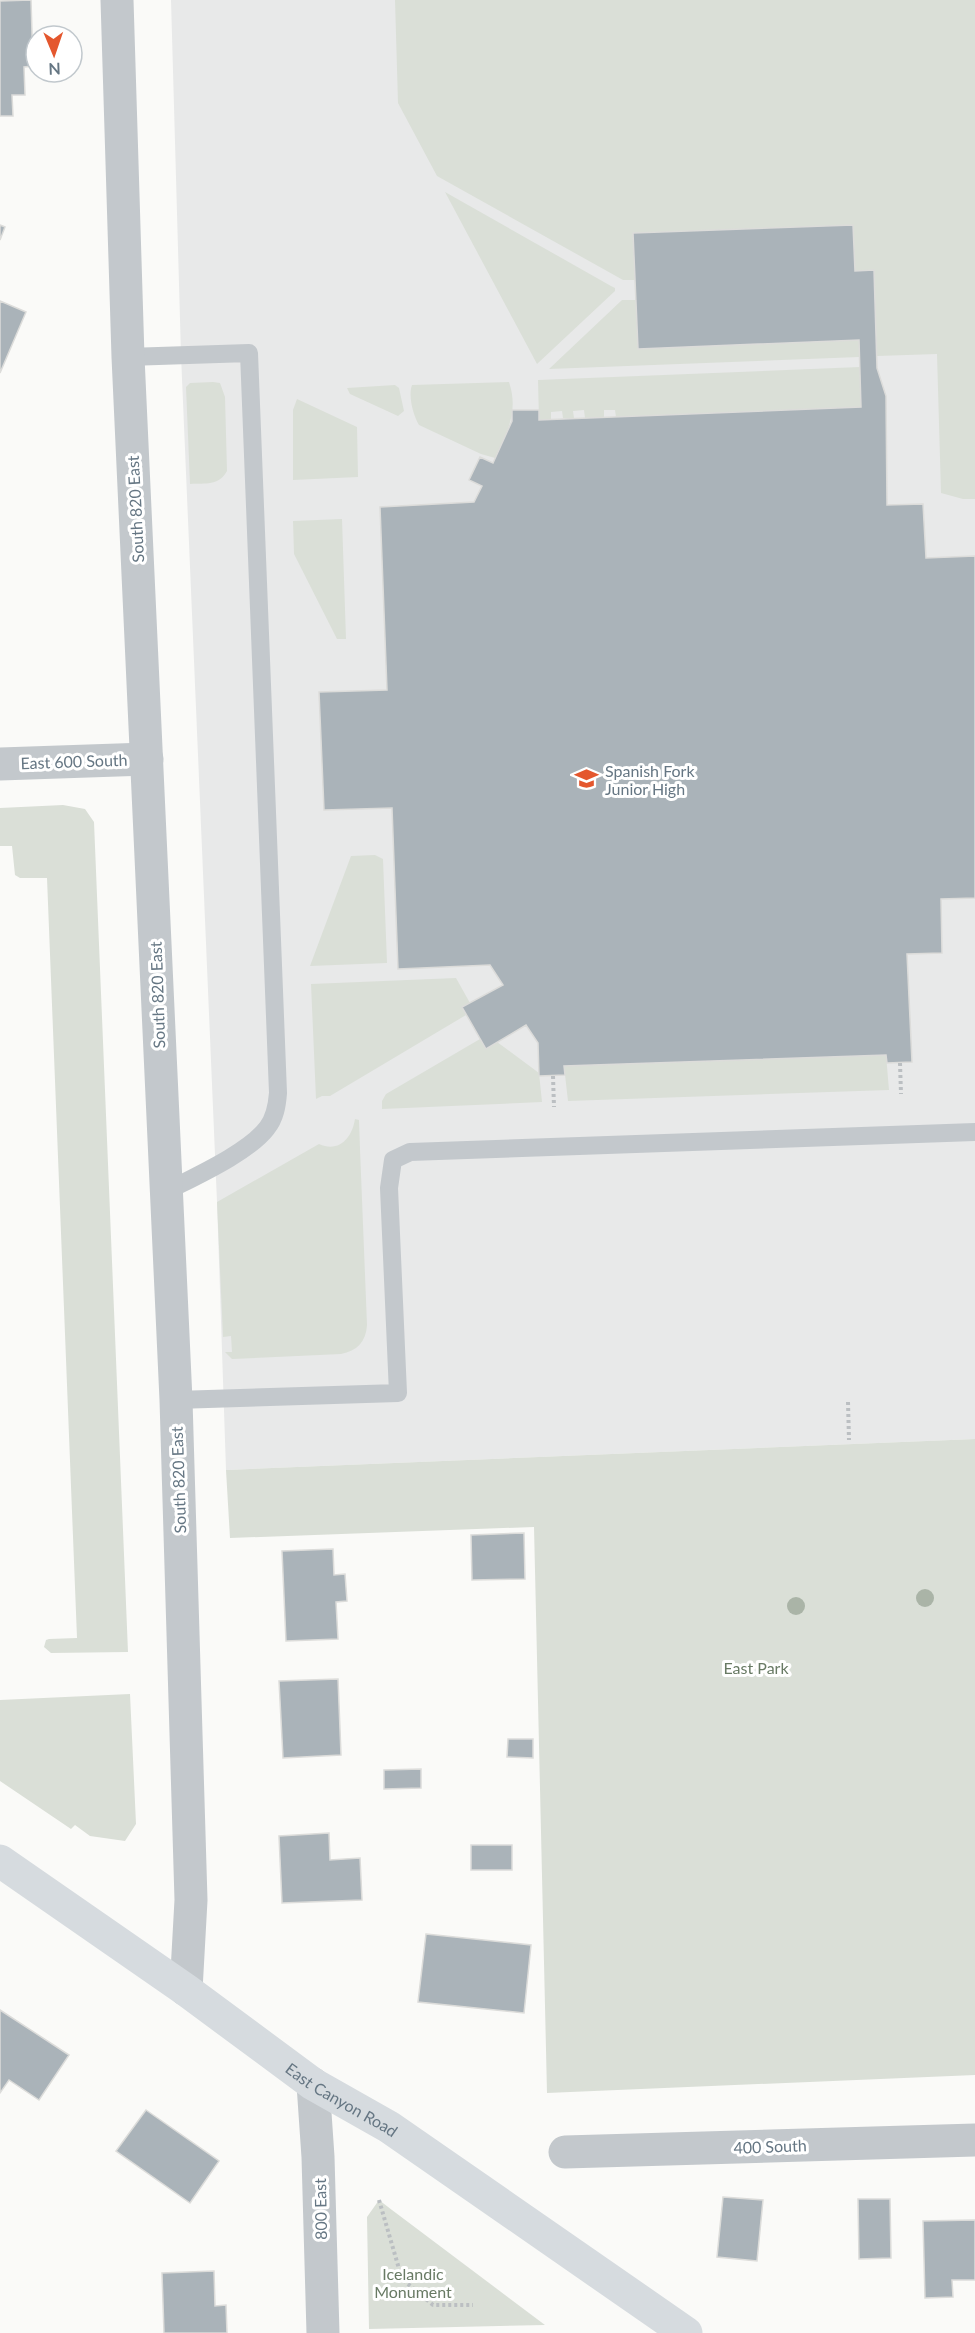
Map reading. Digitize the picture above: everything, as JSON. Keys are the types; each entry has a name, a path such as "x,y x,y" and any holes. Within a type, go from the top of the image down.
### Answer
{"main road":[{"name":"East Canyon Road","path":"0,1861 186,1990 313,2084 389,2127 686,2333"}],"street":[{"name":"South 820 East","path":"117,0 128,357 176,1400 191,1900 186,1990"},
{"name":"East 600 South","path":"0,764 147,759"},
{"name":"800 East","path":"313,2084 318,2157 323,2333"},
{"name":"400 South","path":"565,2152 975,2140"}],"lane":[{"path":"128,357 249,353 251,387 278,1093 276,1111 268,1127 255,1140 165,1192"},
{"path":"176,1400 398,1393 389,1188 393,1160 410,1152 975,1132"}],"path":[{"path":"900,1063 902,1094"},
{"path":"553,1076 555,1107"},
{"path":"848,1402 849,1440"},
{"path":"379,2200 402,2280 433,2305 472,2304"}],"shaded area":[{"name":"Spanish Fork Junior High","path":"171,0 975,0 975,1439 226,1470 217,1202 181,355"}],"green space":[{"path":"395,0 975,0 975,499 963,499 941,493 937,354 877,356 874,271 855,271 633,233 635,280 623,280 437,176 398,103"},
{"path":"445,192 615,288 615,291 537,364"},
{"path":"622,300 636,300 639,349 859,340 859,357 549,369"},
{"path":"860,367 861,407 616,417 615,410 604,410 604,417 585,418 584,410 573,411 574,418 563,418 562,411 551,412 551,419 539,420 538,380"},
{"path":"509,382 513,403 512,412 495,458 481,454 419,425 415,416 411,400 412,385"},
{"path":"190,383 220,383 225,397 227,471 216,481 190,484 186,387"},
{"path":"395,385 399,388 404,411 398,416 350,394 347,388"},
{"path":"297,399 357,427 358,477 293,480 293,410"},
{"path":"342,519 346,639 337,639 294,554 293,521"},
{"path":"63,805 85,809 94,822 128,1652 51,1653 44,1647 46,1640 49,1639 77,1638 47,878 20,878 15,875 12,846 0,846 0,808"},
{"path":"375,855 383,859 387,963 310,966 351,856"},
{"path":"456,978 470,1003 462,1008 466,1015 330,1096 316,1099 311,984"},
{"path":"480,1039 486,1049 497,1042 539,1073 542,1102 382,1109 382,1101 386,1094"},
{"path":"886,1055 889,1090 568,1101 564,1066"},
{"path":"355,1119 359,1120 367,1325 363,1341 352,1351 341,1354 232,1359 225,1352 232,1352 231,1336 223,1337 217,1202 319,1144 333,1147 343,1142 348,1138"},
{"name":"East Park","path":"975,1439 975,2075 547,2093 534,1527 230,1538 226,1470"},
{"path":"130,1694 136,1824 125,1841 90,1836 75,1825 71,1829 0,1781 0,1700"},
{"name":"Icelandic Monument","path":"379,2200 545,2325 369,2329 367,2217"}],"building":[{"path":"31,0 32,24 24,24 25,95 12,95 13,116 0,116 0,1"},
{"path":"0,225 5,227 0,240"},
{"name":"Spanish Fork Junior High","path":"853,225 855,271 874,270 877,368 886,396 887,505 923,504 926,558 975,556 975,898 941,899 942,953 907,954 912,1062 887,1063 886,1055 564,1066 565,1075 539,1076 538,1043 526,1025 486,1049 462,1007 503,985 490,965 398,969 392,808 324,810 319,692 387,690 380,507 474,502 482,486 469,480 480,457 493,463 512,421 512,410 539,410 539,420 861,407 859,340 638,349 633,233"},
{"path":"0,301 26,312 0,373"},
{"path":"524,1533 525,1579 472,1580 471,1535"},
{"path":"333,1549 334,1575 345,1574 347,1601 336,1602 338,1639 286,1641 282,1551"},
{"path":"338,1679 341,1755 283,1758 279,1681"},
{"path":"508,1739 533,1739 533,1758 507,1757"},
{"path":"421,1769 421,1788 384,1789 384,1770"},
{"path":"329,1833 330,1860 360,1858 362,1900 282,1903 279,1836"},
{"path":"471,1845 512,1845 512,1870 471,1870"},
{"path":"426,1934 531,1945 524,2013 418,2002"},
{"path":"0,2010 69,2055 39,2100 9,2080 0,2093"},
{"path":"146,2110 219,2161 190,2203 116,2151"},
{"path":"723,2197 763,2200 757,2261 717,2257"},
{"path":"858,2199 890,2199 891,2258 859,2259"},
{"path":"975,2220 975,2280 952,2280 953,2297 925,2298 923,2221"},
{"path":"214,2271 215,2306 226,2305 227,2333 164,2333 162,2273"}],"place":[{"name":"Spanish Fork Junior High","path":"587,779"}]}
